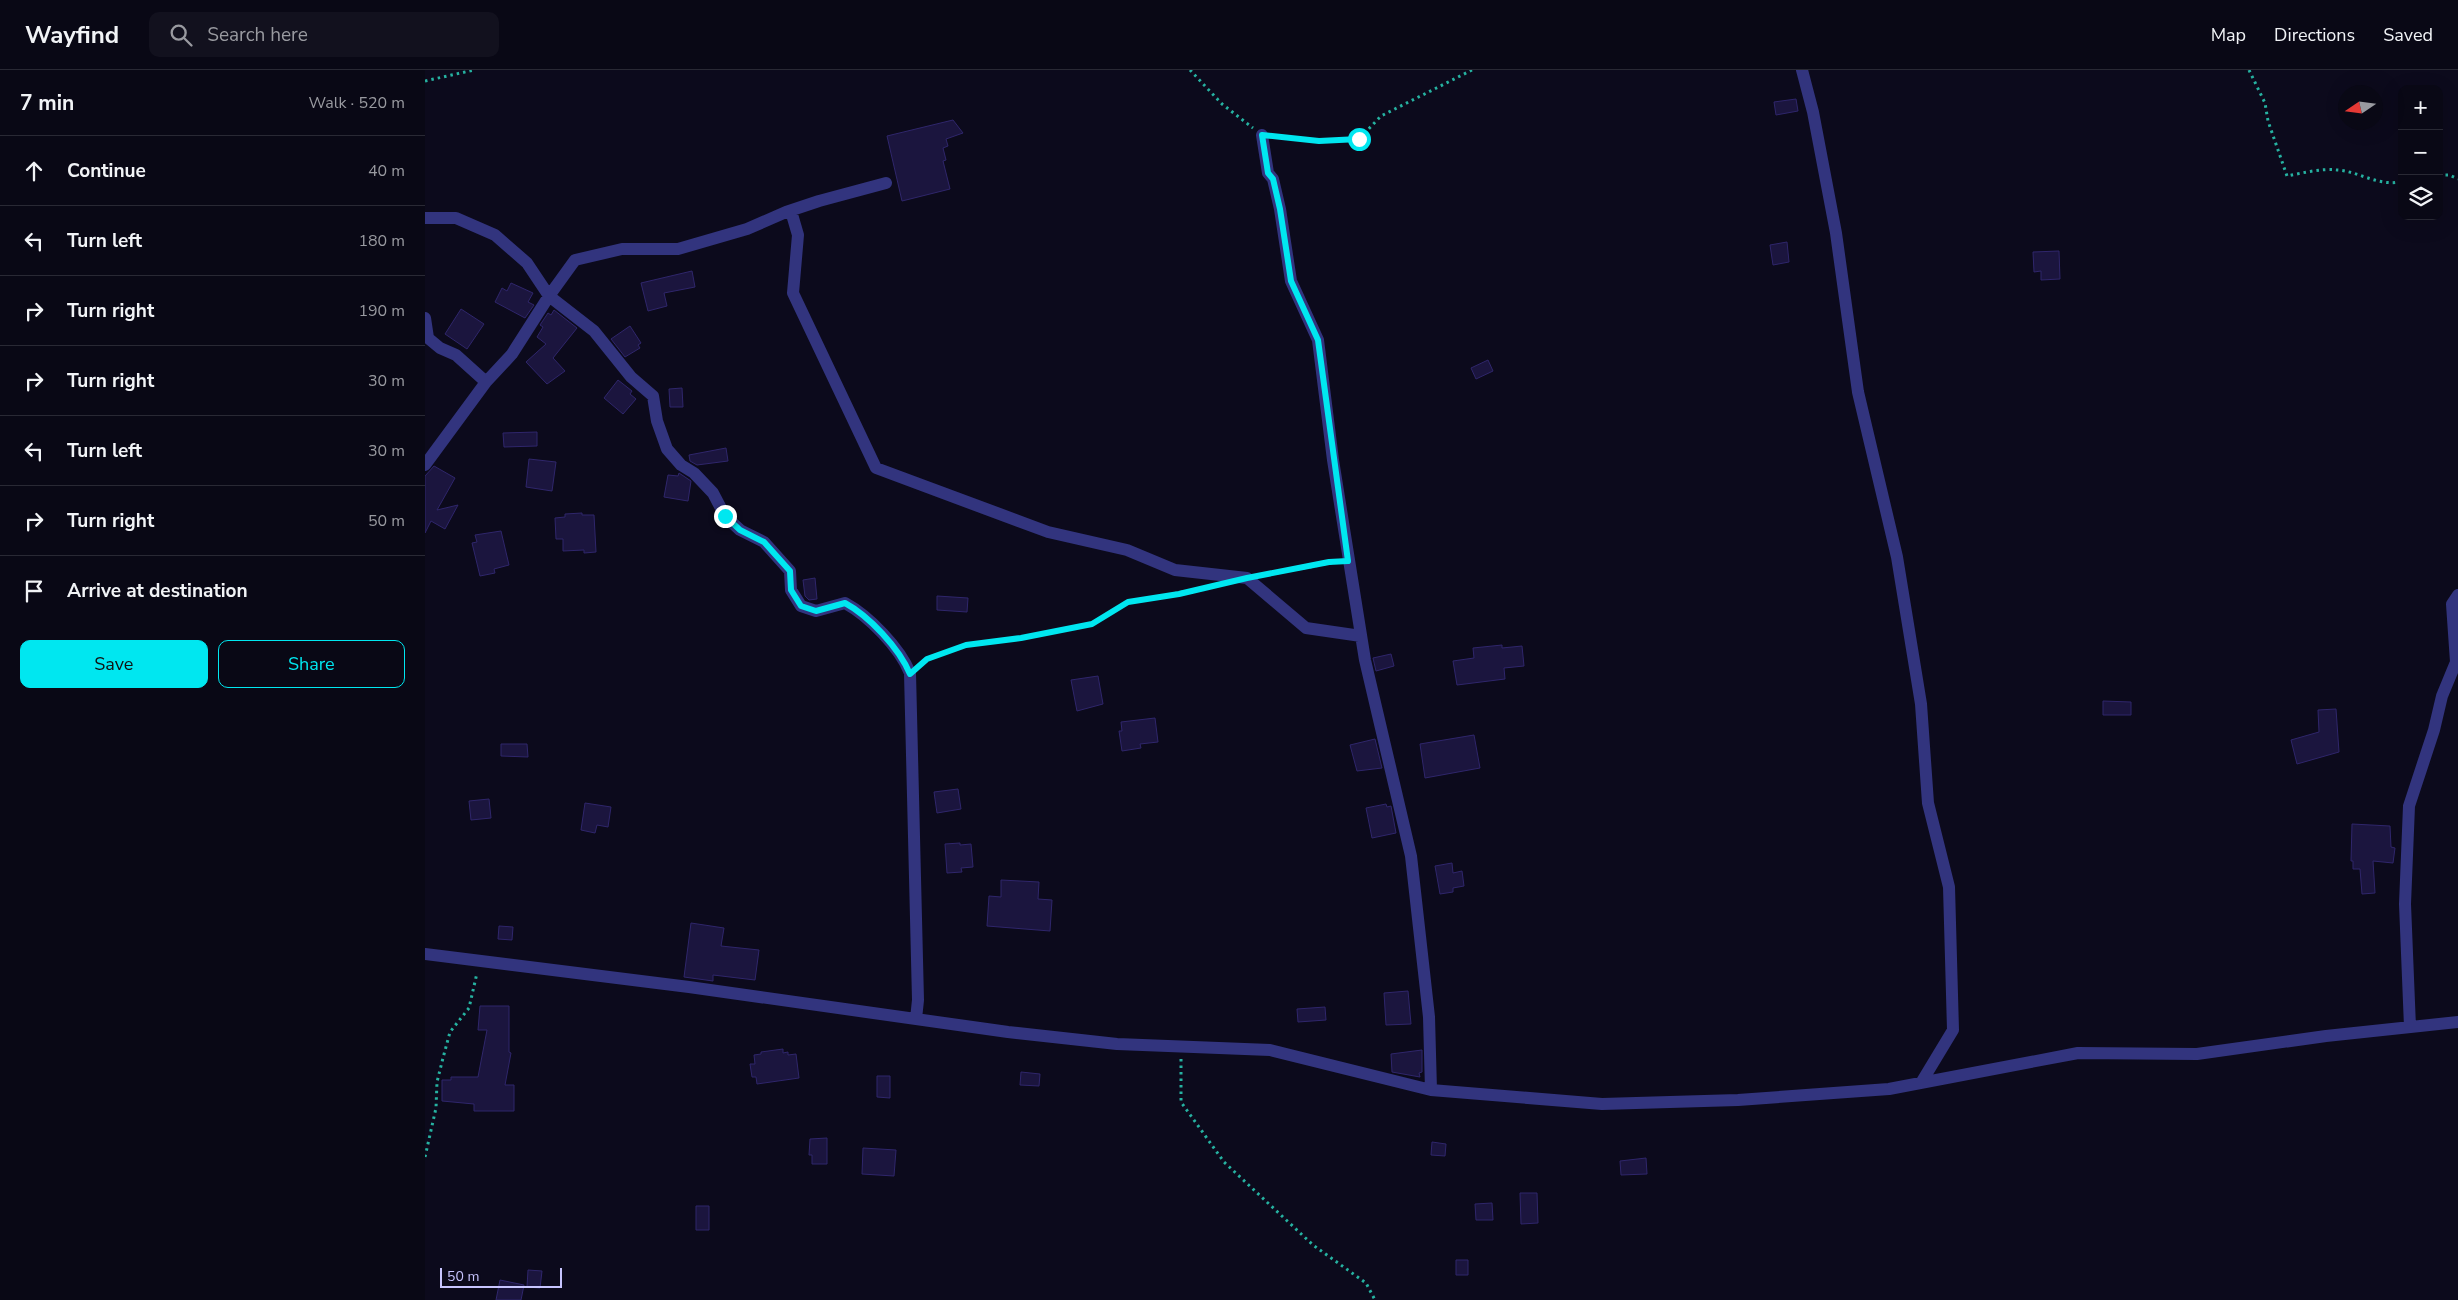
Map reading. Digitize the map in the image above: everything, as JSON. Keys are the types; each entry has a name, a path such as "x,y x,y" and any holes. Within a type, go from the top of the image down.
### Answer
{"street":[{"path":"1802,70 1813,112 1836,233 1858,392 1897,557 1921,704 1927,803 1949,887 1953,1030 1921,1083"},
{"path":"1262,135 1268,173 1273,179 1280,209 1291,281 1318,340 1348,561 1361,636 1411,856 1429,1017 1431,1090"},
{"path":"425,465 486,382 512,354 549,296 575,260 622,249 678,249 747,229 791,211 887,183"},
{"path":"791,211 798,235 793,293 876,468 1048,532 1127,550 1175,570 1247,578 1306,628 1361,636"},
{"path":"425,218 456,218 495,235 527,262 549,296 594,331 631,377 653,396 657,421 667,449 681,465 694,473 713,493 725,516 740,530 764,542 790,571 791,590 801,606 816,611 845,603 861,612 904,660 910,674 918,1000 916,1019"},
{"path":"425,318 428,338 440,348 456,354 486,382"},
{"path":"2410,1027 2405,904 2409,806 2434,730 2442,696 2456,662 2451,604 2458,595"},
{"path":"425,954 916,1019 1107,1042 1270,1050 1431,1090 1602,1104 1747,1100 1889,1089 2078,1053 2197,1054 2458,1022"}],"path":[{"path":"425,82 474,70"},
{"path":"1190,70 1222,104 1262,135 1319,141 1359,139 1381,116 1473,70"},
{"path":"2249,70 2265,104 2268,121 2287,176 2337,170 2371,179 2398,182"},
{"path":"2443,175 2449,175 2458,179"},
{"path":"1247,578 1329,562 1348,561"},
{"path":"910,674 927,659 966,645 1021,638 1092,624 1128,602 1179,594 1208,587"},
{"path":"425,1157 436,1108 437,1082 443,1058 451,1032 469,1008 480,960"},
{"path":"1182,1046 1181,1102 1224,1162 1313,1245 1366,1284 1375,1300"}],"building":[{"path":"1796,99 1798,111 1776,115 1774,102"},
{"path":"953,120 963,133 946,139 948,146 943,148 946,160 943,161 950,189 902,201 887,136"},
{"path":"1787,242 1789,262 1773,265 1770,245"},
{"path":"2059,251 2060,279 2041,280 2041,271 2034,272 2033,252"},
{"path":"692,271 695,287 664,293 667,306 648,311 641,283"},
{"path":"511,283 533,293 528,302 534,305 525,318 495,302 502,288 507,291"},
{"path":"461,309 484,324 467,349 445,334"},
{"path":"554,310 577,328 553,358 565,371 547,384 526,362 546,344 537,337 543,327 540,325 548,313 551,315"},
{"path":"630,326 641,343 638,345 640,348 625,357 611,339"},
{"path":"1488,360 1493,371 1476,379 1471,368"},
{"path":"618,380 632,391 630,394 636,399 623,414 604,398"},
{"path":"682,388 683,407 670,407 669,389"},
{"path":"537,432 537,446 504,447 503,433"},
{"path":"726,448 728,461 697,465 690,461 689,455"},
{"path":"529,459 556,462 552,491 526,487"},
{"path":"434,466 455,478 437,510 458,505 445,529 431,521 425,533 425,476"},
{"path":"679,473 691,481 688,501 664,497 668,475 678,476"},
{"path":"582,513 582,515 594,515 596,552 584,553 584,550 563,551 563,539 556,539 555,518 565,517 565,514"},
{"path":"501,531 509,565 494,569 495,573 480,576 472,543 477,542 475,535"},
{"path":"815,578 817,599 809,600 805,596 803,580"},
{"path":"937,596 968,598 967,612 937,610"},
{"path":"1502,645 1502,648 1522,646 1524,666 1504,668 1505,679 1457,685 1453,661 1474,658 1473,648"},
{"path":"1391,654 1394,666 1376,671 1373,658"},
{"path":"1098,676 1103,704 1077,711 1071,680"},
{"path":"2103,701 2131,702 2131,715 2103,715"},
{"path":"2336,709 2339,752 2297,764 2291,740 2319,732 2318,710"},
{"path":"1155,718 1158,742 1140,744 1141,748 1122,751 1119,731 1122,731 1121,722"},
{"path":"1474,735 1480,768 1425,778 1420,744"},
{"path":"1375,739 1382,768 1357,771 1350,745"},
{"path":"501,744 527,744 528,757 501,756"},
{"path":"958,789 961,809 937,813 934,792"},
{"path":"489,799 491,818 471,820 469,801"},
{"path":"585,803 611,807 608,827 597,825 595,833 581,830"},
{"path":"1386,804 1387,807 1391,806 1396,833 1372,838 1366,808"},
{"path":"2352,824 2390,826 2391,847 2395,848 2393,863 2373,861 2375,893 2362,894 2360,869 2353,869 2353,861 2351,861"},
{"path":"960,843 960,845 971,844 973,867 961,868 962,872 947,873 945,844"},
{"path":"1452,863 1453,873 1462,871 1464,886 1453,888 1453,892 1440,894 1435,866"},
{"path":"1001,880 1039,882 1038,899 1052,900 1050,931 987,926 989,896 1001,897"},
{"path":"691,923 724,928 721,946 759,950 755,980 713,975 713,981 684,977"},
{"path":"499,926 513,927 512,940 498,939"},
{"path":"1408,991 1411,1024 1386,1025 1384,993"},
{"path":"480,1006 509,1006 509,1052 511,1053 505,1085 514,1085 514,1111 474,1111 474,1104 442,1101 442,1080 451,1080 451,1077 478,1077 487,1030 478,1030"},
{"path":"1325,1007 1326,1020 1298,1022 1297,1009"},
{"path":"783,1049 783,1053 788,1052 788,1055 796,1054 799,1078 757,1084 756,1077 752,1077 750,1064 755,1064 754,1055 761,1054 761,1052"},
{"path":"1422,1050 1422,1072 1419,1073 1420,1077 1392,1072 1391,1054"},
{"path":"1021,1072 1040,1074 1039,1086 1020,1085"},
{"path":"877,1076 890,1076 890,1098 877,1097"},
{"path":"827,1138 827,1164 812,1164 812,1155 809,1155 810,1139"},
{"path":"1432,1142 1446,1144 1445,1156 1431,1155"},
{"path":"863,1148 896,1150 894,1176 862,1174"},
{"path":"1646,1158 1647,1174 1621,1175 1620,1161"},
{"path":"1520,1193 1537,1193 1538,1223 1521,1224"},
{"path":"1492,1203 1493,1220 1476,1220 1475,1204"},
{"path":"696,1206 709,1206 709,1230 696,1230"},
{"path":"1456,1260 1468,1260 1468,1275 1456,1275"},
{"path":"528,1270 542,1271 540,1288 527,1287"},
{"path":"500,1280 524,1285 521,1300 496,1300"}],"route":[{"path":"725,516 740,530 764,542 790,571 791,590 801,606 816,611 845,603 861,612 904,660 910,674 927,659 966,645 1021,638 1092,624 1128,602 1179,594 1329,562 1348,561 1318,340 1291,281 1280,209 1273,179 1268,173 1262,135 1319,141 1359,139"}]}
